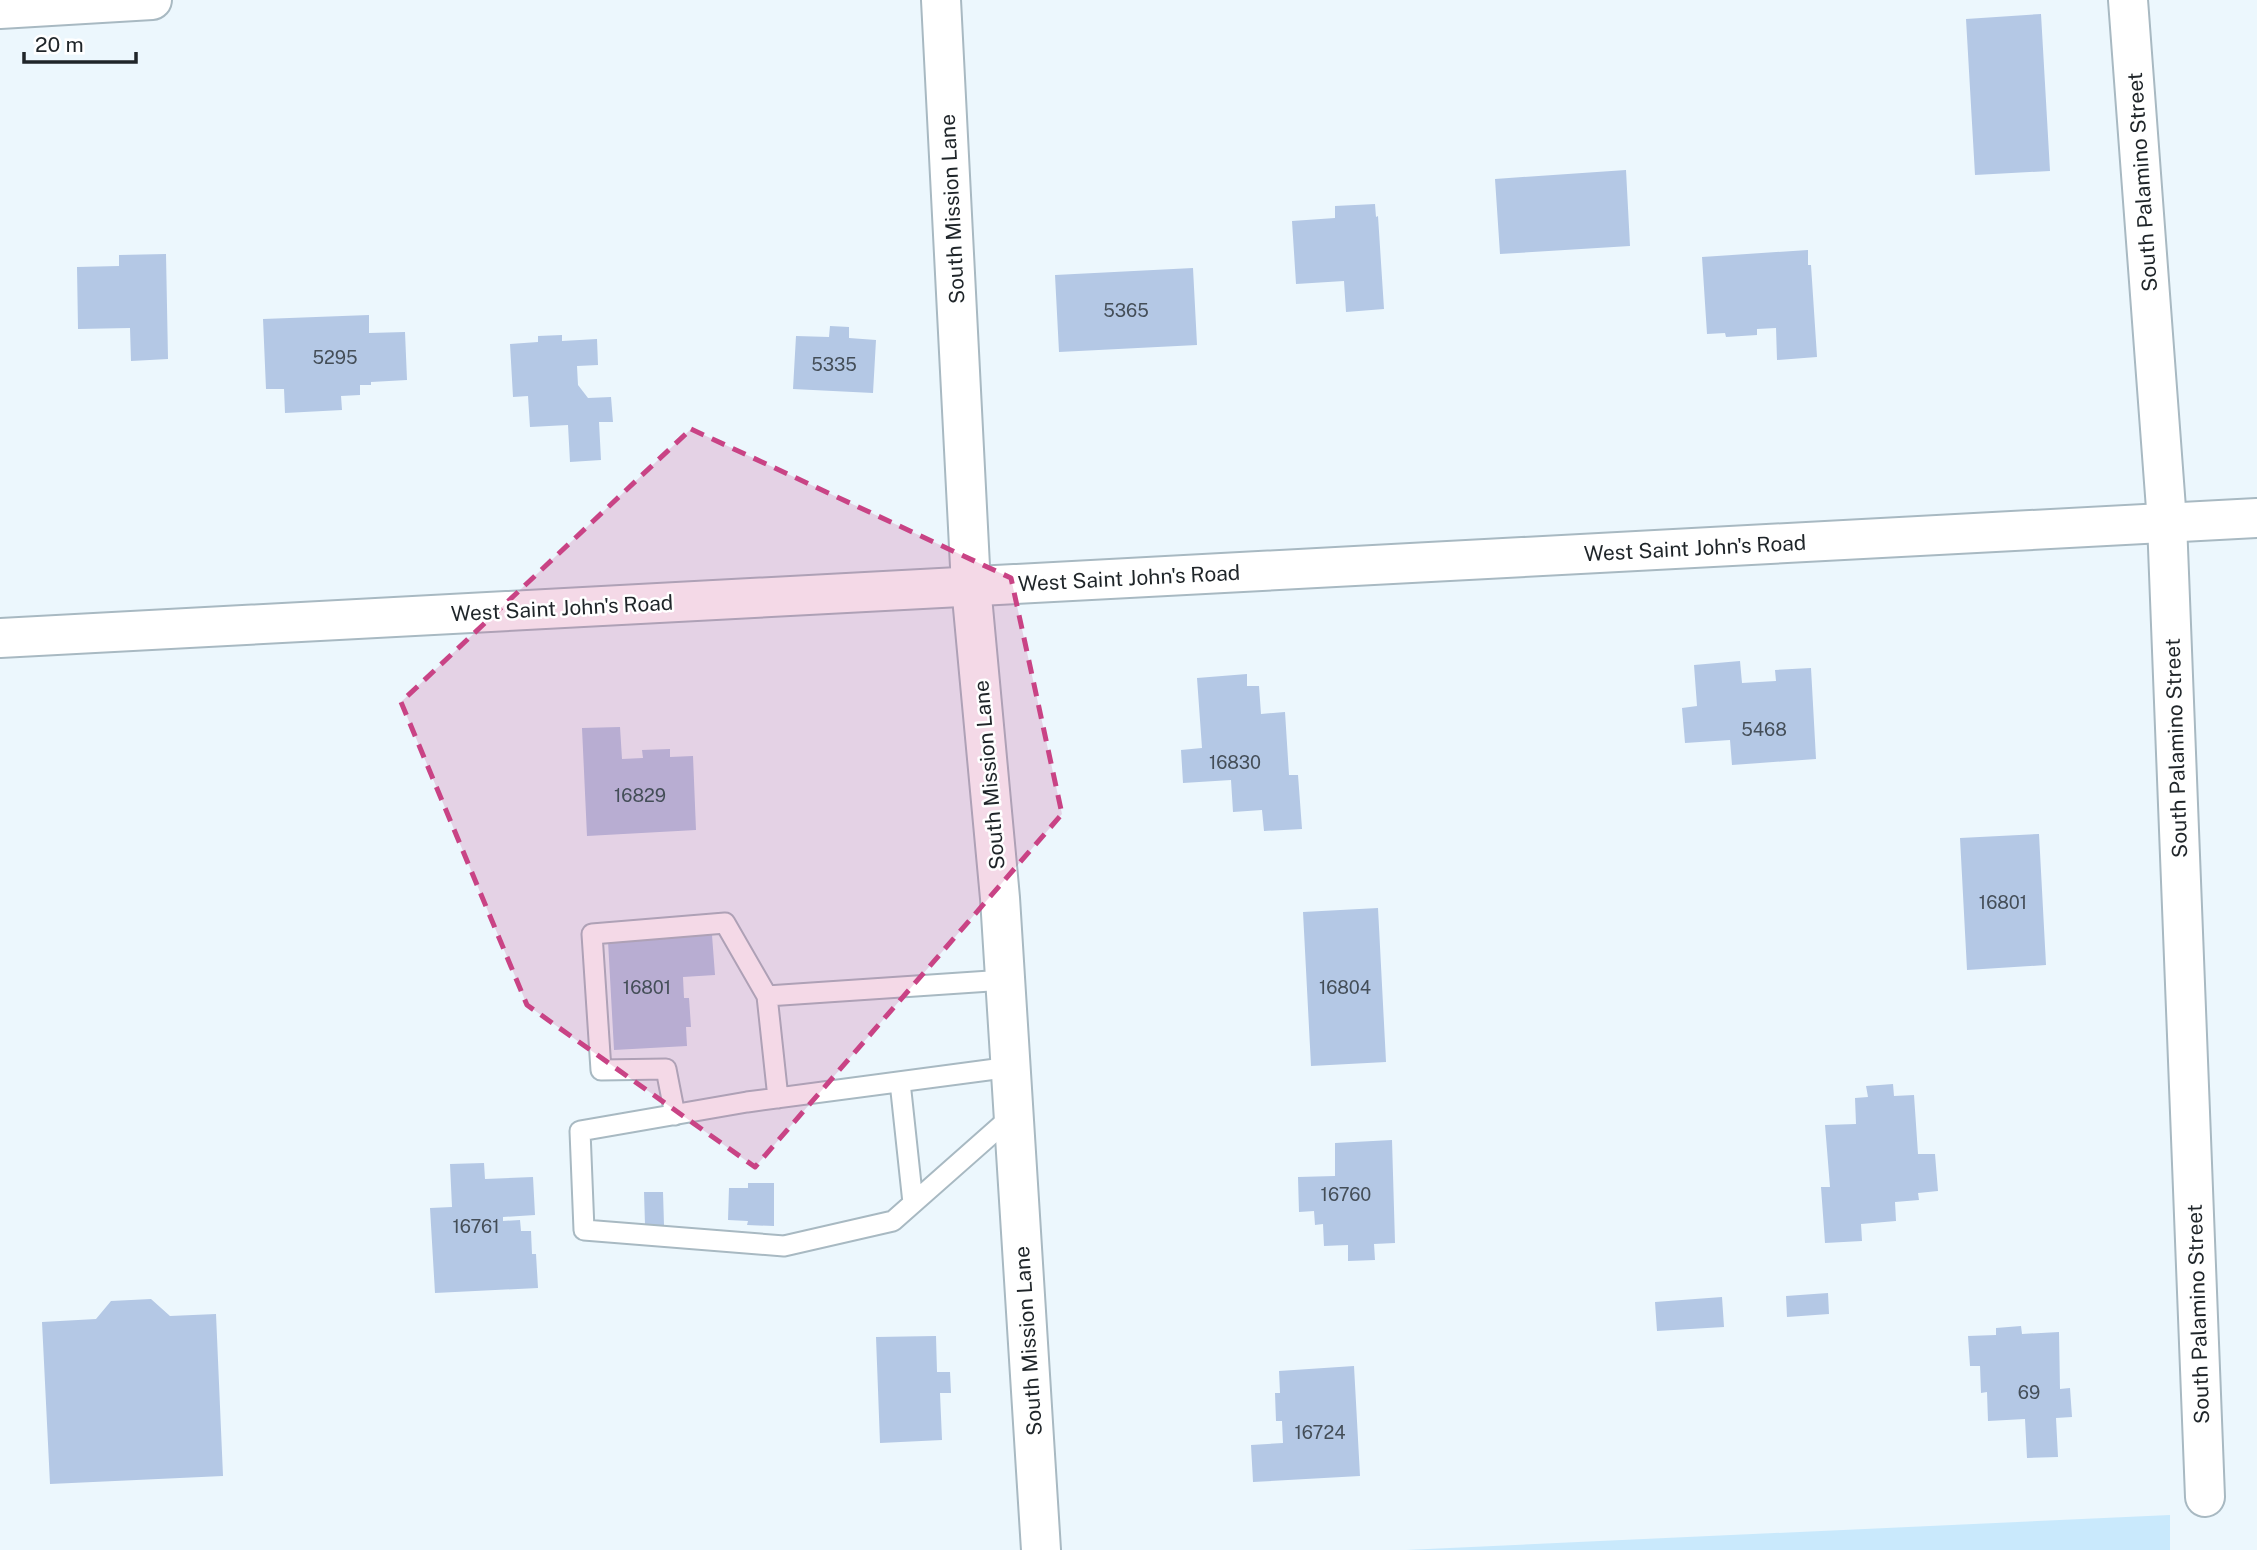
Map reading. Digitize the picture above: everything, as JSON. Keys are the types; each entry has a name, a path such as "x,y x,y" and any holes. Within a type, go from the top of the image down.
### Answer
{"street":[{"path":"0,9 152,0"},
{"name":"South Mission Lane","path":"941,0 971,586 1000,898 1041,1550"},
{"name":"South Palamino Street","path":"2128,0 2167,522 2205,1497"},
{"name":"West Saint John's Road","path":"0,638 2257,517"}],"lane":[{"path":"675,1115 666,1069 601,1070 592,934 725,923 767,996 778,1098"},
{"path":"767,996 1005,980"},
{"path":"1011,1067 778,1098 580,1131 584,1230 783,1246 893,1221 1014,1114"},
{"path":"901,1082 913,1203"}],"highlighted area":[{"path":"691,429 1011,578 1062,814 755,1167 527,1005 401,702"}],"shaded area":[{"path":"2170,1515 2170,1550 1406,1550"}],"building":[{"path":"2041,14 2050,171 1975,175 1966,19"},
{"path":"1626,170 1630,246 1500,254 1495,179"},
{"path":"1375,204 1384,309 1346,312 1344,281 1296,284 1292,221 1335,218 1335,206"},
{"path":"1808,250 1817,357 1777,360 1776,328 1757,329 1757,335 1726,337 1725,333 1707,334 1702,257"},
{"path":"166,254 168,359 131,361 130,328 78,329 77,267 119,266 119,255"},
{"path":"1193,268 1197,345 1059,352 1055,275"},
{"path":"369,315 369,333 405,332 407,380 360,385 360,395 341,396 342,410 285,413 284,389 266,389 263,319"},
{"path":"830,326 849,327 849,338 876,340 873,393 793,389 796,336 829,337"},
{"path":"562,335 562,341 597,339 598,365 577,366 578,385 588,398 611,397 613,422 599,422 601,460 570,462 568,425 530,427 528,396 513,397 510,344 538,342 538,336"},
{"path":"1740,661 1742,683 1776,681 1775,670 1811,668 1816,759 1732,765 1730,740 1685,743 1682,708 1697,706 1694,665"},
{"path":"1247,674 1247,686 1259,686 1261,714 1285,712 1289,775 1298,775 1302,829 1264,831 1262,810 1233,812 1231,780 1183,783 1181,750 1202,748 1197,678"},
{"path":"620,727 622,759 643,758 642,750 670,749 670,757 693,756 696,830 587,836 582,728"},
{"path":"2039,834 2046,965 1967,970 1960,838"},
{"path":"1378,908 1386,1062 1311,1066 1303,912"},
{"path":"712,935 715,975 683,977 684,998 689,998 691,1027 686,1027 687,1046 614,1050 608,941"},
{"path":"1893,1084 1894,1096 1914,1095 1918,1154 1935,1154 1938,1191 1918,1193 1919,1200 1895,1202 1896,1221 1861,1224 1862,1241 1825,1243 1821,1187 1830,1187 1825,1125 1856,1124 1855,1098 1868,1097 1866,1086"},
{"path":"1392,1140 1395,1243 1374,1244 1375,1260 1348,1261 1348,1245 1324,1246 1323,1224 1315,1225 1314,1211 1299,1212 1298,1177 1335,1176 1335,1143"},
{"path":"484,1163 485,1179 533,1177 535,1215 503,1217 503,1221 520,1220 521,1231 531,1231 532,1254 536,1254 538,1288 435,1293 430,1208 452,1207 450,1164"},
{"path":"748,1183 774,1183 774,1226 747,1225 748,1221 728,1220 729,1188 748,1188"},
{"path":"644,1192 663,1192 664,1225 645,1225"},
{"path":"1828,1293 1829,1314 1787,1317 1786,1296"},
{"path":"1722,1297 1724,1327 1657,1331 1655,1302"},
{"path":"151,1299 170,1316 216,1314 223,1476 50,1484 42,1322 96,1319 111,1301"},
{"path":"2021,1326 2022,1334 2059,1332 2060,1389 2070,1388 2072,1417 2056,1418 2058,1457 2027,1458 2025,1419 1988,1421 1987,1392 1981,1393 1980,1366 1970,1366 1968,1336 1996,1335 1996,1328"},
{"path":"936,1336 937,1372 950,1372 951,1393 940,1393 942,1440 880,1443 876,1337"},
{"path":"1354,1366 1360,1476 1253,1482 1251,1445 1283,1443 1282,1421 1276,1421 1275,1393 1280,1393 1279,1371"}]}
